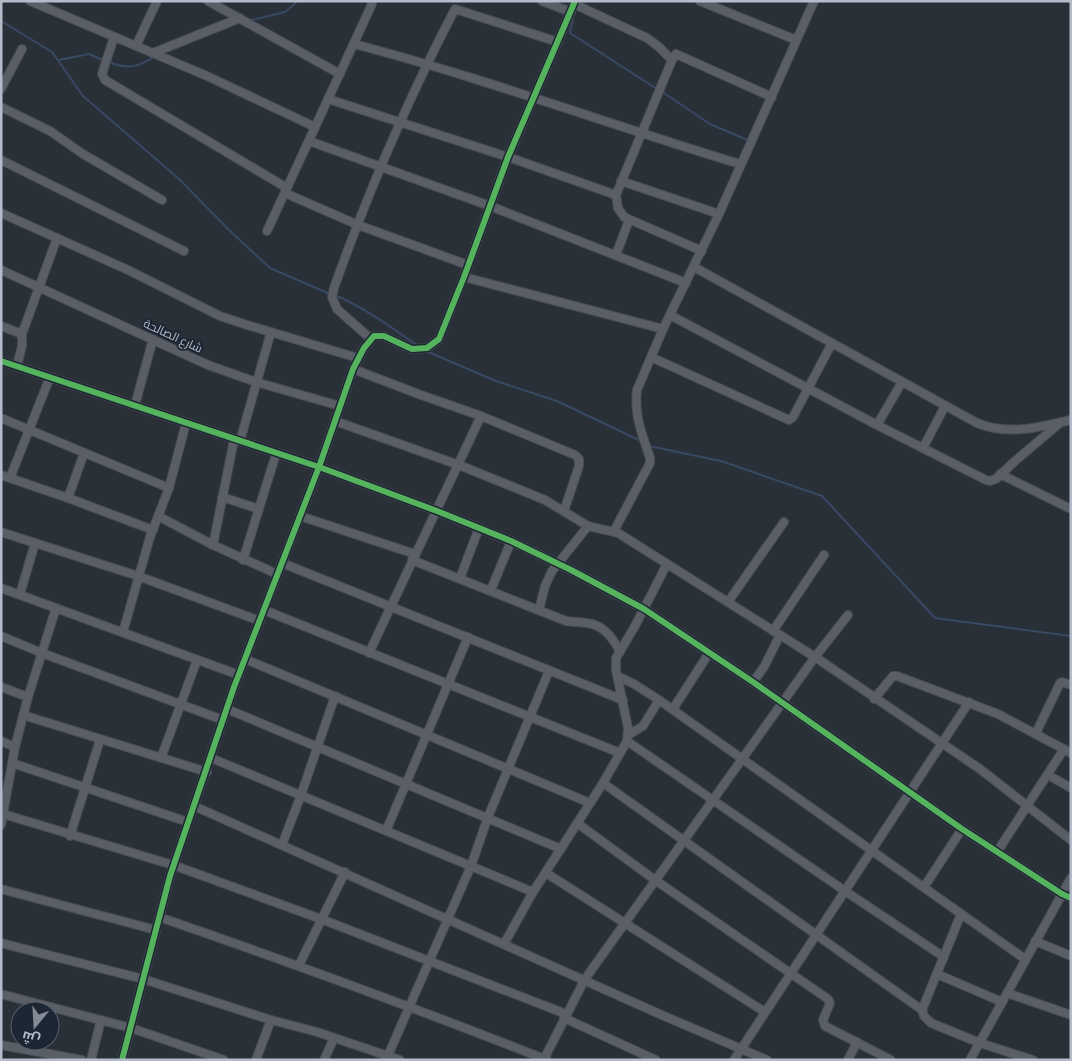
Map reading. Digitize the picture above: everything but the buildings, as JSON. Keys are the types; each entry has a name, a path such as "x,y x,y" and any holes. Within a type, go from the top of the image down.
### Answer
{"street":[{"path":"30,1 207,76 315,127"},
{"path":"136,46 157,1"},
{"path":"208,1 340,74"},
{"path":"267,231 354,44 372,4 371,1"},
{"path":"542,1 573,5 647,38 659,46 672,60"},
{"path":"700,1 796,40"},
{"path":"614,531 650,463 636,415 637,390 663,329 719,214 814,1"},
{"path":"371,339 337,309 332,297 336,282 399,121 457,5 558,42"},
{"path":"122,1060 173,866 238,675 319,467 358,358 371,339 378,335 412,349 427,348 434,344 442,334 508,157 573,5"},
{"path":"152,53 240,18"},
{"path":"114,37 102,74 105,80 286,191 358,225 468,266"},
{"path":"354,44 533,97 641,134 740,164"},
{"path":"1,89 22,49"},
{"path":"702,251 629,220 621,213 616,195 673,56 679,54 772,97"},
{"path":"328,99 508,157 616,195"},
{"path":"1,106 50,131 83,154 162,200"},
{"path":"309,141 490,206 686,283"},
{"path":"1,160 184,251"},
{"path":"621,181 719,214"},
{"path":"1,213 128,270 220,316 358,358"},
{"path":"616,255 629,220"},
{"path":"17,366 22,346 22,334 57,238"},
{"path":"694,267 977,423 993,428 1026,430 1071,420"},
{"name":"شارع الصالحة","path":"1,270 208,365 256,382 340,406"},
{"path":"464,277 663,329"},
{"path":"670,315 877,425 986,480 996,479 1015,460 1062,422"},
{"path":"1,326 22,334"},
{"path":"213,545 222,497 237,440 270,332"},
{"path":"135,405 153,339"},
{"path":"651,357 786,420 792,419 832,343"},
{"path":"1,361 319,467 437,511 557,563 644,609 783,703 962,829 1071,898"},
{"path":"353,370 481,416 575,455 579,459 579,466 564,511"},
{"path":"10,478 50,377"},
{"path":"877,425 902,382"},
{"path":"923,448 945,406"},
{"path":"369,653 481,416"},
{"path":"1,418 169,488"},
{"path":"335,421 459,465 545,500 588,526 614,531 777,633 980,769 1071,840"},
{"path":"123,632 138,576 169,488 186,423"},
{"path":"68,498 84,453"},
{"path":"243,560 276,454"},
{"path":"1000,474 1071,509"},
{"path":"1,475 153,530"},
{"path":"222,497 259,508"},
{"path":"158,516 243,560 277,574"},
{"path":"300,516 414,557 460,578 566,621 586,622 600,627 612,638 620,652"},
{"path":"728,602 784,522"},
{"path":"539,610 547,580 557,563 588,526"},
{"path":"460,578 479,528"},
{"path":"1,532 138,576 260,621"},
{"path":"491,590 511,542"},
{"path":"20,594 34,543"},
{"path":"752,682 764,667 777,633 824,555"},
{"path":"282,562 622,700"},
{"path":"668,564 615,664 628,738 845,891 944,956"},
{"path":"1,588 238,675"},
{"path":"1,825 4,792 15,746 56,608"},
{"path":"264,610 620,753"},
{"path":"159,917 408,1005 545,1059 584,979 848,615"},
{"path":"1,636 224,720"},
{"path":"386,831 468,638"},
{"path":"673,710 709,652"},
{"path":"245,659 590,803"},
{"path":"161,758 197,660"},
{"path":"387,1057 408,1005 471,866 488,817 549,671"},
{"path":"617,676 640,687 659,700 1025,959"},
{"path":"874,699 892,676 897,676 998,714 1067,751 1048,774 997,852"},
{"path":"1036,733 1060,683 1071,685"},
{"path":"1,687 28,698"},
{"path":"282,845 335,696"},
{"path":"504,944 533,892 603,783 628,738 643,726 659,700"},
{"path":"734,1060 740,1048 970,702"},
{"path":"227,708 561,849"},
{"path":"23,715 206,772"},
{"path":"70,836 100,740"},
{"path":"1,741 15,746"},
{"path":"211,758 533,892"},
{"path":"12,763 188,822"},
{"path":"1048,774 1071,788"},
{"path":"603,783 922,1010 924,1016 931,1023 980,1043 1033,1060"},
{"path":"194,806 767,1060"},
{"path":"3,814 173,866 321,919 429,960 565,1016 644,1057 656,1060"},
{"path":"577,823 655,880 830,1001 823,1020 825,1026 891,1060"},
{"path":"924,887 962,829"},
{"path":"299,965 345,872"},
{"path":"546,873 765,1012"},
{"path":"970,1060 1071,878"},
{"path":"1,889 156,930"},
{"path":"922,1010 961,914"},
{"path":"1035,941 1071,956"},
{"path":"1,942 143,979 400,1060"},
{"path":"937,974 1002,1002"},
{"path":"1007,993 1071,1015"},
{"path":"1,994 131,1028 224,1060"},
{"path":"91,1060 101,1020"},
{"path":"256,1060 271,1020"},
{"path":"324,1060 334,1038"},
{"path":"848,1060 857,1042"},
{"path":"31,1051 82,1060"}],"waterway":[{"path":"248,21 285,12 298,1"},
{"path":"557,11 566,15"},
{"path":"571,17 573,18 570,33 657,89"},
{"path":"1,21 52,52 83,96 179,179 229,230 270,268 330,294"},
{"path":"59,60 89,54 105,61"},
{"path":"109,62 128,67 144,63 155,56"},
{"path":"661,91 710,124 750,141"},
{"path":"335,295 367,312 418,346"},
{"path":"426,351 496,381 557,401 643,442"},
{"path":"649,446 721,461 822,496 935,618 1071,636"}],"cycle path":[{"path":"122,1060 170,876 234,687 319,467 353,369 364,348 374,336 384,336 412,349 427,348 439,339 508,157 575,1"},
{"path":"1,361 319,467 511,541 571,570 644,609 753,682 962,829 1071,898"}]}
